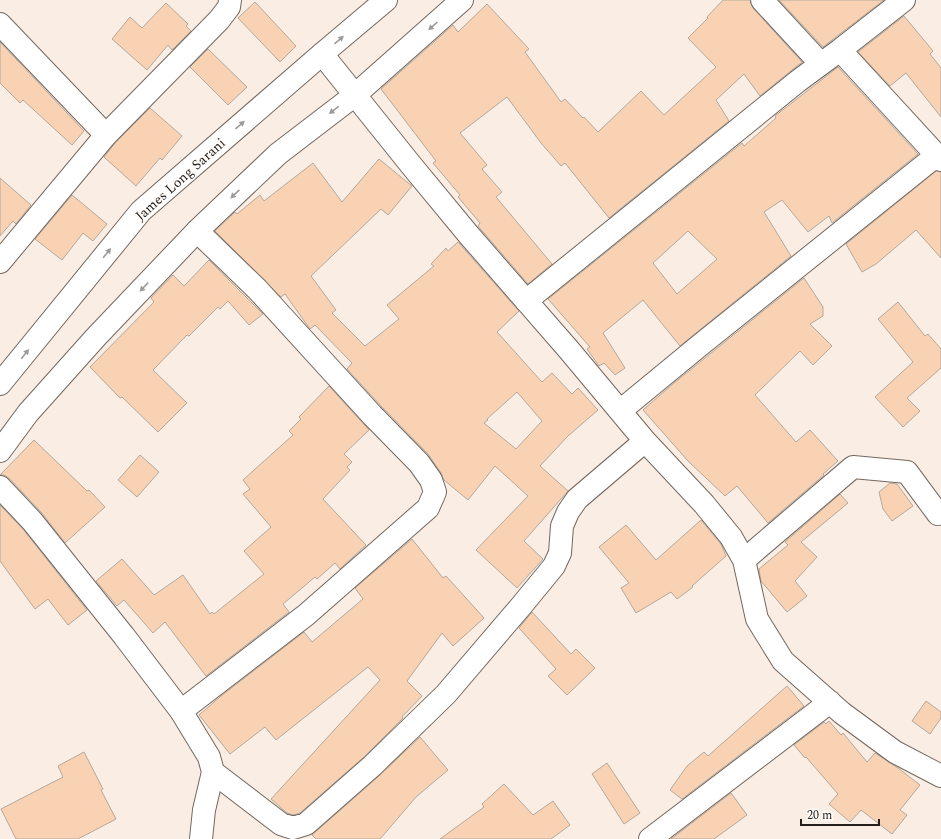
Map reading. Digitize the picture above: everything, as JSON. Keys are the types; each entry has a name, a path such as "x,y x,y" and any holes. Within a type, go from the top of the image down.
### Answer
{"street":[{"path":"0,262 106,135 219,20 229,7 230,0"},
{"name":"James Long Sarani","path":"0,384 141,211 386,0"},
{"path":"0,451 28,413 96,337 197,231 278,154 355,95 462,0"},
{"path":"762,0 821,64"},
{"path":"526,301 798,81 904,0"},
{"path":"0,24 106,135"},
{"path":"620,411 699,346 939,158 840,50"},
{"path":"322,54 435,194 645,441 704,504 731,537 744,560 757,619 783,661 842,713 895,752 941,776"},
{"path":"181,711 306,615 428,508 435,492 431,480 419,463 367,410 257,289 197,231"},
{"path":"213,772 281,824 293,828 306,824 372,766 446,694 554,566 560,553 562,526 568,512 577,499 645,441"},
{"path":"744,560 853,467 907,472 938,514 941,513"},
{"path":"0,487 32,521 181,711 209,757 213,772 204,810 201,839"},
{"path":"650,839 830,702"}],"building":[{"path":"723,0 750,0 753,8 802,62 760,96 744,74 716,100 729,121 609,218 565,163 561,166 541,143 507,97 460,133 487,165 482,169 502,192 496,197 552,264 528,284 478,226 480,223 458,197 460,195 433,163 436,161 381,89 453,25 458,32 487,4 529,49 525,52 561,102 565,99 598,132 641,91 664,115 716,67 688,38"},
{"path":"779,0 884,0 823,47"},
{"path":"255,2 296,46 280,62 238,18"},
{"path":"166,3 188,24 186,26 191,31 172,50 168,45 147,70 112,39 130,17 142,28"},
{"path":"904,16 933,51 930,54 941,68 941,117 906,73 890,86 858,52"},
{"path":"0,42 84,131 72,145 23,100 20,103 0,83"},
{"path":"208,49 247,87 228,105 190,67"},
{"path":"838,67 918,154 832,223 829,216 808,232 782,200 764,212 791,256 680,346 643,300 603,333 625,368 615,375 604,363 599,366 587,349 590,347 548,299 742,143 744,146 776,118 775,116","holes":["688,231 717,259 677,294 653,263"]},
{"path":"150,108 182,136 162,160 160,158 136,186 104,157 115,143"},
{"path":"379,159 412,186 388,215 381,209 311,276 336,310 332,313 365,346 399,319 387,305 434,266 431,264 446,248 448,251 458,242 519,311 497,332 542,382 552,373 572,394 578,388 598,410 568,436 540,466 568,491 524,541 543,559 517,588 476,550 528,496 495,466 468,500 444,480 428,454 347,369 352,363 315,325 310,329 285,294 281,297 215,231 235,212 237,214 260,195 264,201 313,163 342,202","holes":["517,392 542,421 516,449 484,423"]},
{"path":"936,171 941,172 941,258 916,230 876,264 862,272 846,244"},
{"path":"0,178 31,205 16,224 13,221 0,236"},
{"path":"72,195 107,224 93,241 83,233 62,260 35,239"},
{"path":"209,260 263,314 249,325 228,301 220,309 218,307 189,336 187,335 153,370 187,403 158,432 122,397 120,398 90,367 154,302 151,298 173,275 184,286"},
{"path":"804,278 823,307 823,316 810,324 832,346 813,365 800,351 755,395 796,442 810,430 838,461 768,523 737,486 725,496 688,461 643,410 674,383"},
{"path":"898,302 925,336 928,334 941,349 941,368 907,398 920,411 903,427 875,397 913,362 878,319"},
{"path":"329,386 369,430 344,454 352,462 347,467 350,470 323,499 366,545 340,569 335,563 317,579 315,577 283,604 289,612 206,676 165,622 153,633 124,600 117,606 96,581 122,559 154,595 183,575 210,614 212,612 214,614 264,574 244,551 271,527 243,494 250,489 243,480 293,435 289,431 301,419 299,417"},
{"path":"34,440 87,491 89,490 105,507 65,543 41,512 9,478 4,475 0,475"},
{"path":"140,455 159,472 137,497 118,480"},
{"path":"890,483 897,484 913,506 892,521 883,509 879,492"},
{"path":"840,494 848,503 801,542 817,557 795,581 807,596 787,612 761,581 759,569 788,545 785,542"},
{"path":"0,505 23,529 87,610 68,625 48,599 35,609 0,561"},
{"path":"701,520 721,544 726,556 692,586 693,587 677,599 671,592 636,613 621,588 629,583 599,547 626,525 656,560"},
{"path":"412,539 443,578 446,576 484,618 453,646 442,633 407,681 422,696 402,717 403,718 364,757 300,813 293,815 287,813 271,799 380,680 368,667 276,740 265,727 230,754 199,715 221,696 304,632 312,642 363,599 355,588"},
{"path":"532,612 571,654 576,649 595,668 567,695 548,676 556,669 519,628"},
{"path":"787,686 804,706 682,799 670,790 687,766 704,752 708,756"},
{"path":"926,701 941,712 941,718 930,734 912,721"},
{"path":"829,721 841,735 843,733 867,762 875,753 920,785 900,810 907,815 892,834 861,810 850,822 829,804 838,794 794,745 824,722 826,724"},
{"path":"420,737 448,770 416,797 380,839 316,839 312,835 380,775"},
{"path":"84,752 116,819 78,839 16,839 1,809 63,777 58,766"},
{"path":"607,763 640,813 624,824 592,774"},
{"path":"504,784 533,815 553,801 570,825 551,839 440,839 484,807 482,804"},
{"path":"731,793 747,815 714,839 671,839"}]}
